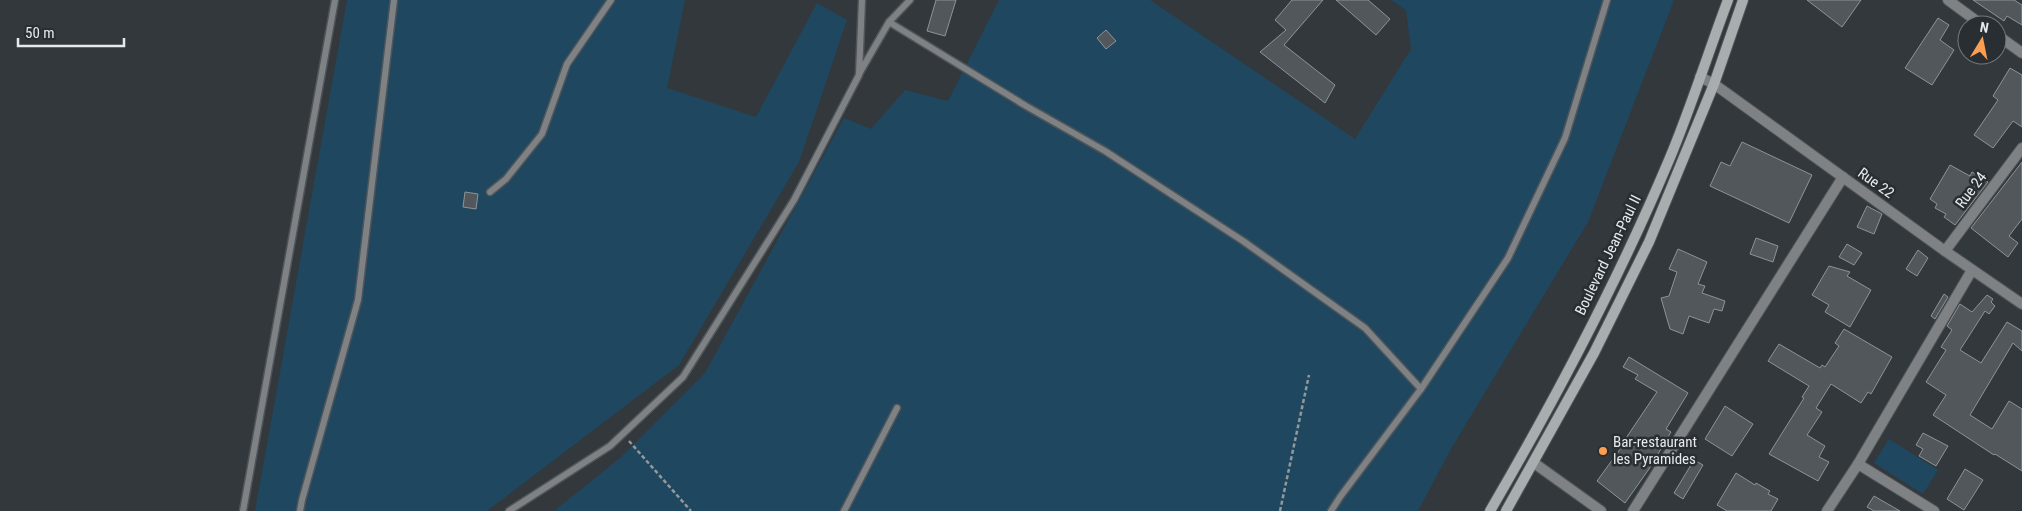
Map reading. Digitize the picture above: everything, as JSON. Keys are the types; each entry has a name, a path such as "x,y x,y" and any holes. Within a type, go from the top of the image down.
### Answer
{"main road":[{"name":"Boulevard Jean-Paul II","path":"1490,511 1531,441 1631,246 1670,158 1728,0"},
{"name":"Boulevard Jean-Paul II","path":"1506,511 1594,353 1649,242 1714,84 1743,0"}],"street":[{"path":"1949,0 1969,15"},
{"path":"2007,43 2022,54"},
{"name":"Rue 22","path":"1700,76 1714,84 1945,251 2022,304"},
{"name":"Rue 24","path":"1945,251 2022,148"},
{"path":"1633,511 1843,178"},
{"path":"1827,511 1858,464 1972,270"},
{"path":"1534,463 1601,511"},
{"path":"1858,464 1934,511"}],"lane":[{"path":"242,511 335,0"},
{"path":"300,511 358,300 394,0"},
{"path":"490,192 506,179 542,134 567,64 611,0"},
{"path":"859,75 862,0"},
{"path":"509,511 610,446 683,377 794,200 859,75 889,22 910,0"},
{"path":"1331,511 1421,389 1508,258 1565,138 1607,0"},
{"path":"889,22 1026,106 1105,151 1243,241 1365,328 1421,389"},
{"path":"844,511 896,408"}],"path":[{"path":"1280,511 1308,374"},
{"path":"623,434 692,511"}],"shaded area":[{"path":"347,0 685,0 667,88 756,117 817,3 847,20 799,162 679,365 487,511 255,511"},
{"path":"999,0 1150,0 1355,139 1411,49 1406,10 1391,0 1674,0 1588,222 1452,447 1418,511 554,511 620,458 705,373 844,118 871,129 905,90 948,101"},
{"path":"1889,439 1938,470 1923,494 1874,463"}],"building":[{"path":"936,0 956,0 945,36 927,31"},
{"path":"1292,0 1323,0 1284,45 1335,85 1325,103 1260,52 1286,30 1275,20"},
{"path":"1336,0 1368,0 1390,19 1376,35"},
{"path":"1807,0 1861,0 1842,27"},
{"path":"1973,0 2014,0 2022,5 2022,25 2007,15 1995,15"},
{"path":"1938,18 1949,25 1940,40 1954,50 1932,85 1905,68"},
{"path":"1106,30 1116,41 1106,49 1097,38"},
{"path":"2010,68 2022,75 2022,127 2013,121 1993,148 1974,135 1998,100 1993,96"},
{"path":"1742,142 1812,175 1789,223 1710,186 1721,162 1730,166"},
{"path":"2022,162 2022,219 2009,236 2018,243 2008,257 1971,228"},
{"path":"1950,165 1970,176 1972,172 1988,182 1955,225 1944,217 1946,214 1935,208 1937,204 1930,199"},
{"path":"465,192 478,194 476,209 463,207"},
{"path":"1867,206 1882,214 1874,234 1857,227"},
{"path":"1756,238 1778,246 1773,262 1750,254"},
{"path":"1847,244 1862,253 1854,265 1839,257"},
{"path":"1678,249 1707,262 1698,284 1705,286 1702,293 1725,301 1722,311 1714,309 1709,323 1689,316 1683,334 1670,329 1661,298 1669,296 1677,272 1669,269"},
{"path":"1918,250 1928,258 1917,276 1906,269"},
{"path":"1829,266 1850,272 1847,276 1871,290 1850,327 1825,312 1829,305 1812,295"},
{"path":"1944,294 1948,297 1935,319 1931,316"},
{"path":"1987,295 1993,299 1991,302 1995,306 1989,314 1985,311 1960,350 1981,363 2007,322 2022,331 2022,351 2013,343 1970,415 1992,429 2009,401 2022,409 2022,471 1933,415 1946,395 1926,382 1946,350 1941,347 1952,330 1947,326 1960,304 1972,312"},
{"path":"1844,329 1892,357 1871,394 1868,392 1861,403 1831,384 1816,408 1822,412 1807,435 1825,446 1819,457 1829,462 1818,481 1769,454 1804,398 1802,397 1809,386 1768,361 1779,344 1820,368 1822,365 1825,367 1839,346 1835,343"},
{"path":"1629,357 1688,393 1666,429 1671,432 1649,469 1625,503 1597,481 1657,392 1635,379 1638,375 1623,367"},
{"path":"1725,406 1753,424 1732,456 1705,439"},
{"path":"1923,433 1948,446 1936,466 1919,456 1923,449 1916,445"},
{"path":"1694,460 1703,465 1683,499 1674,493"},
{"path":"1965,469 1983,480 1964,510 1947,499"},
{"path":"1736,473 1755,485 1756,483 1770,491 1768,494 1778,499 1771,511 1727,511 1717,505"},
{"path":"1874,496 1900,511 1874,511 1867,507"}],"place":[{"name":"Bar-restaurant les Pyramides","path":"1603,451"}]}
